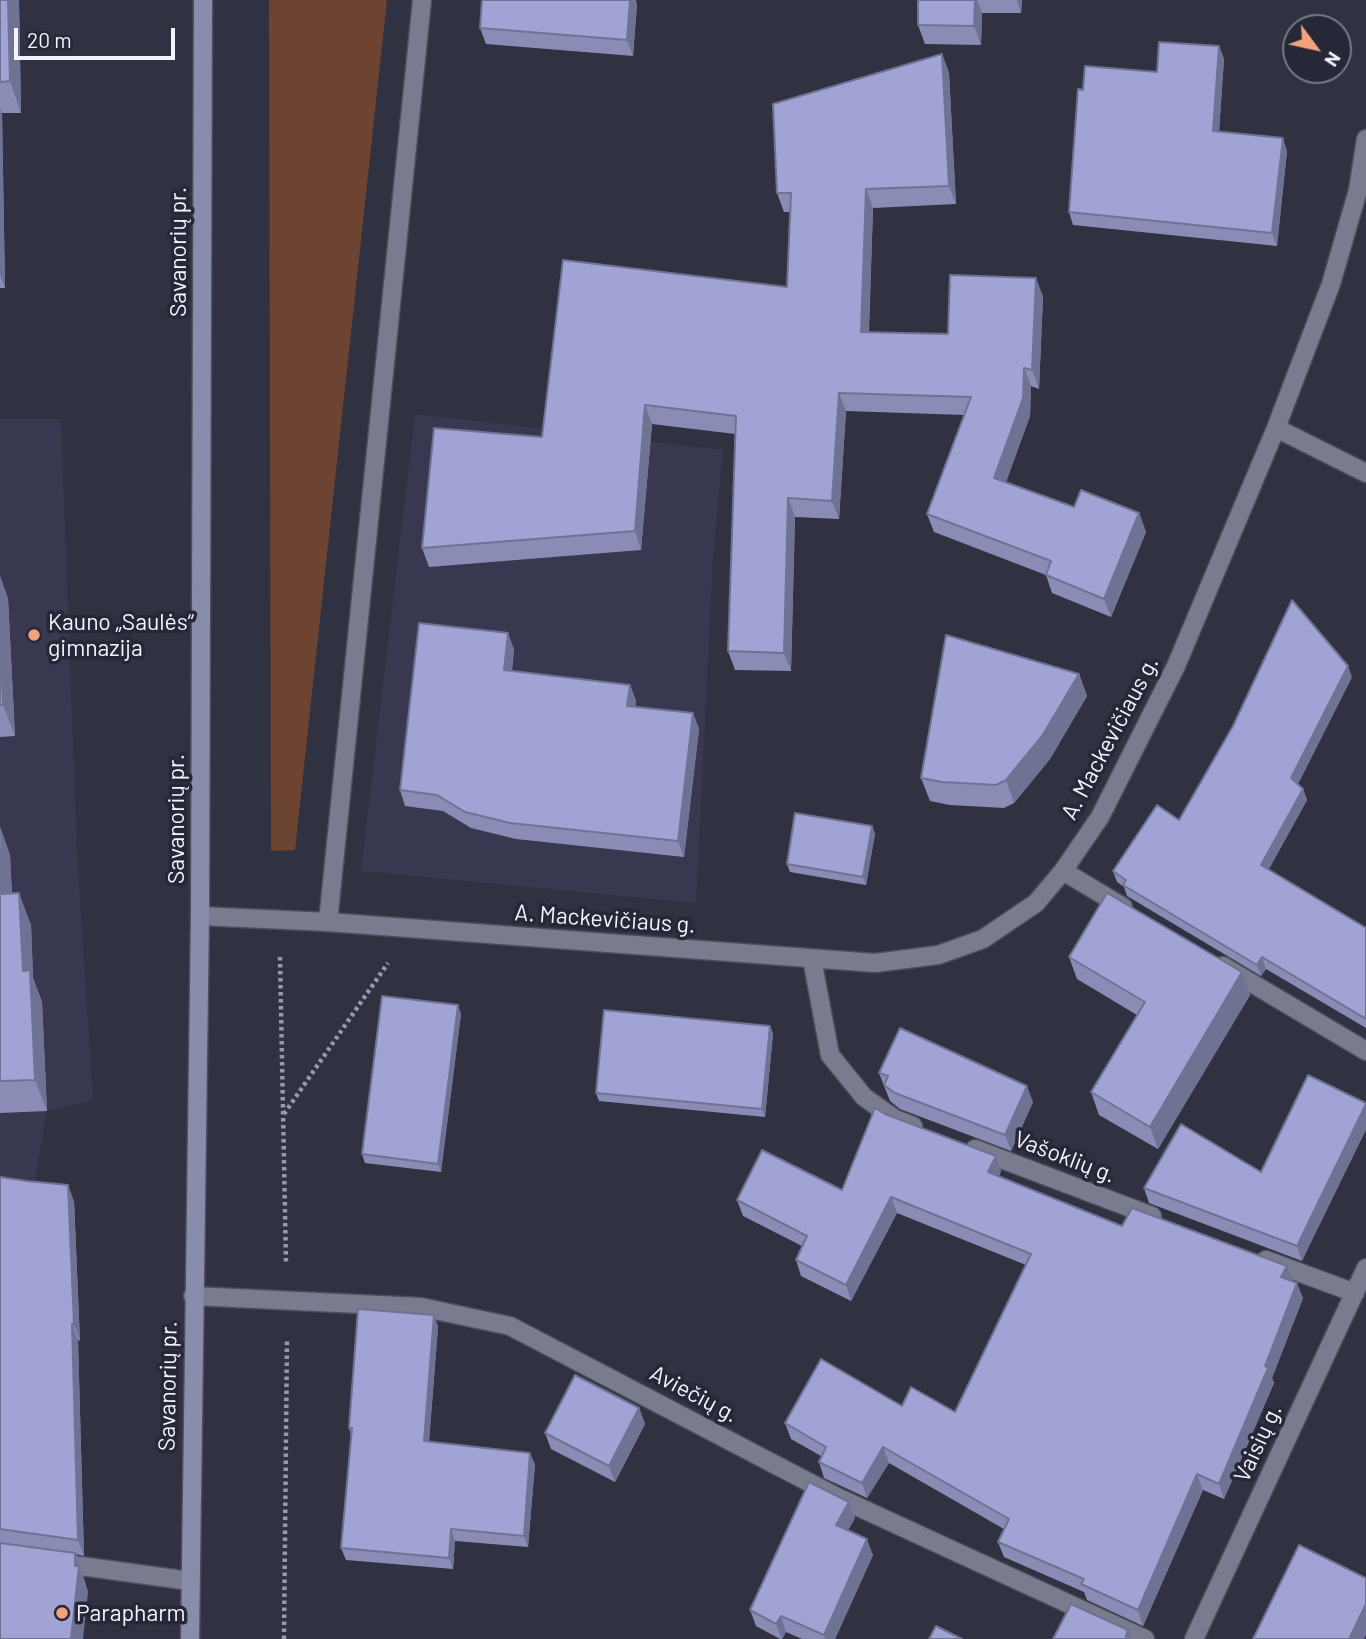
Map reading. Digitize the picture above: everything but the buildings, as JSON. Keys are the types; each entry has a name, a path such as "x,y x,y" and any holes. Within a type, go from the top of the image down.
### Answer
{"main road":[{"name":"Savanorių pr.","path":"190,1639 200,916 203,0"}],"street":[{"path":"328,922 422,0"},
{"name":"A. Mackevičiaus g.","path":"200,916 328,922 875,963 938,955 983,939 1036,903 1063,871 1100,817 1176,666 1276,428 1331,284 1358,190 1366,139"},
{"path":"1276,428 1366,473"},
{"path":"1063,871 1133,912"},
{"path":"1203,954 1366,1051"},
{"path":"812,959 830,1055 864,1097 895,1119 933,1133"},
{"name":"Vašoklių g.","path":"958,1143 1163,1220"},
{"path":"1252,1254 1355,1293"},
{"name":"Vaisių g.","path":"1194,1639 1366,1268"},
{"name":"Aviečių g.","path":"194,1296 421,1307 510,1326 839,1498 1145,1639"},
{"path":"38,1561 190,1581"}],"path":[{"path":"283,1115 411,929"}],"shaded area":[{"path":"269,0 387,0 295,850 271,851"},
{"path":"415,414 723,450 713,558 696,903 361,871"},
{"name":"Kauno „Saulės“ gimnazija","path":"0,419 61,419 77,850 93,1100 47,1111 32,1197 0,1192"}],"place":[{"name":"Kauno „Saulės“ gimnazija","path":"34,635"},
{"name":"Parapharm","path":"62,1613"}]}
